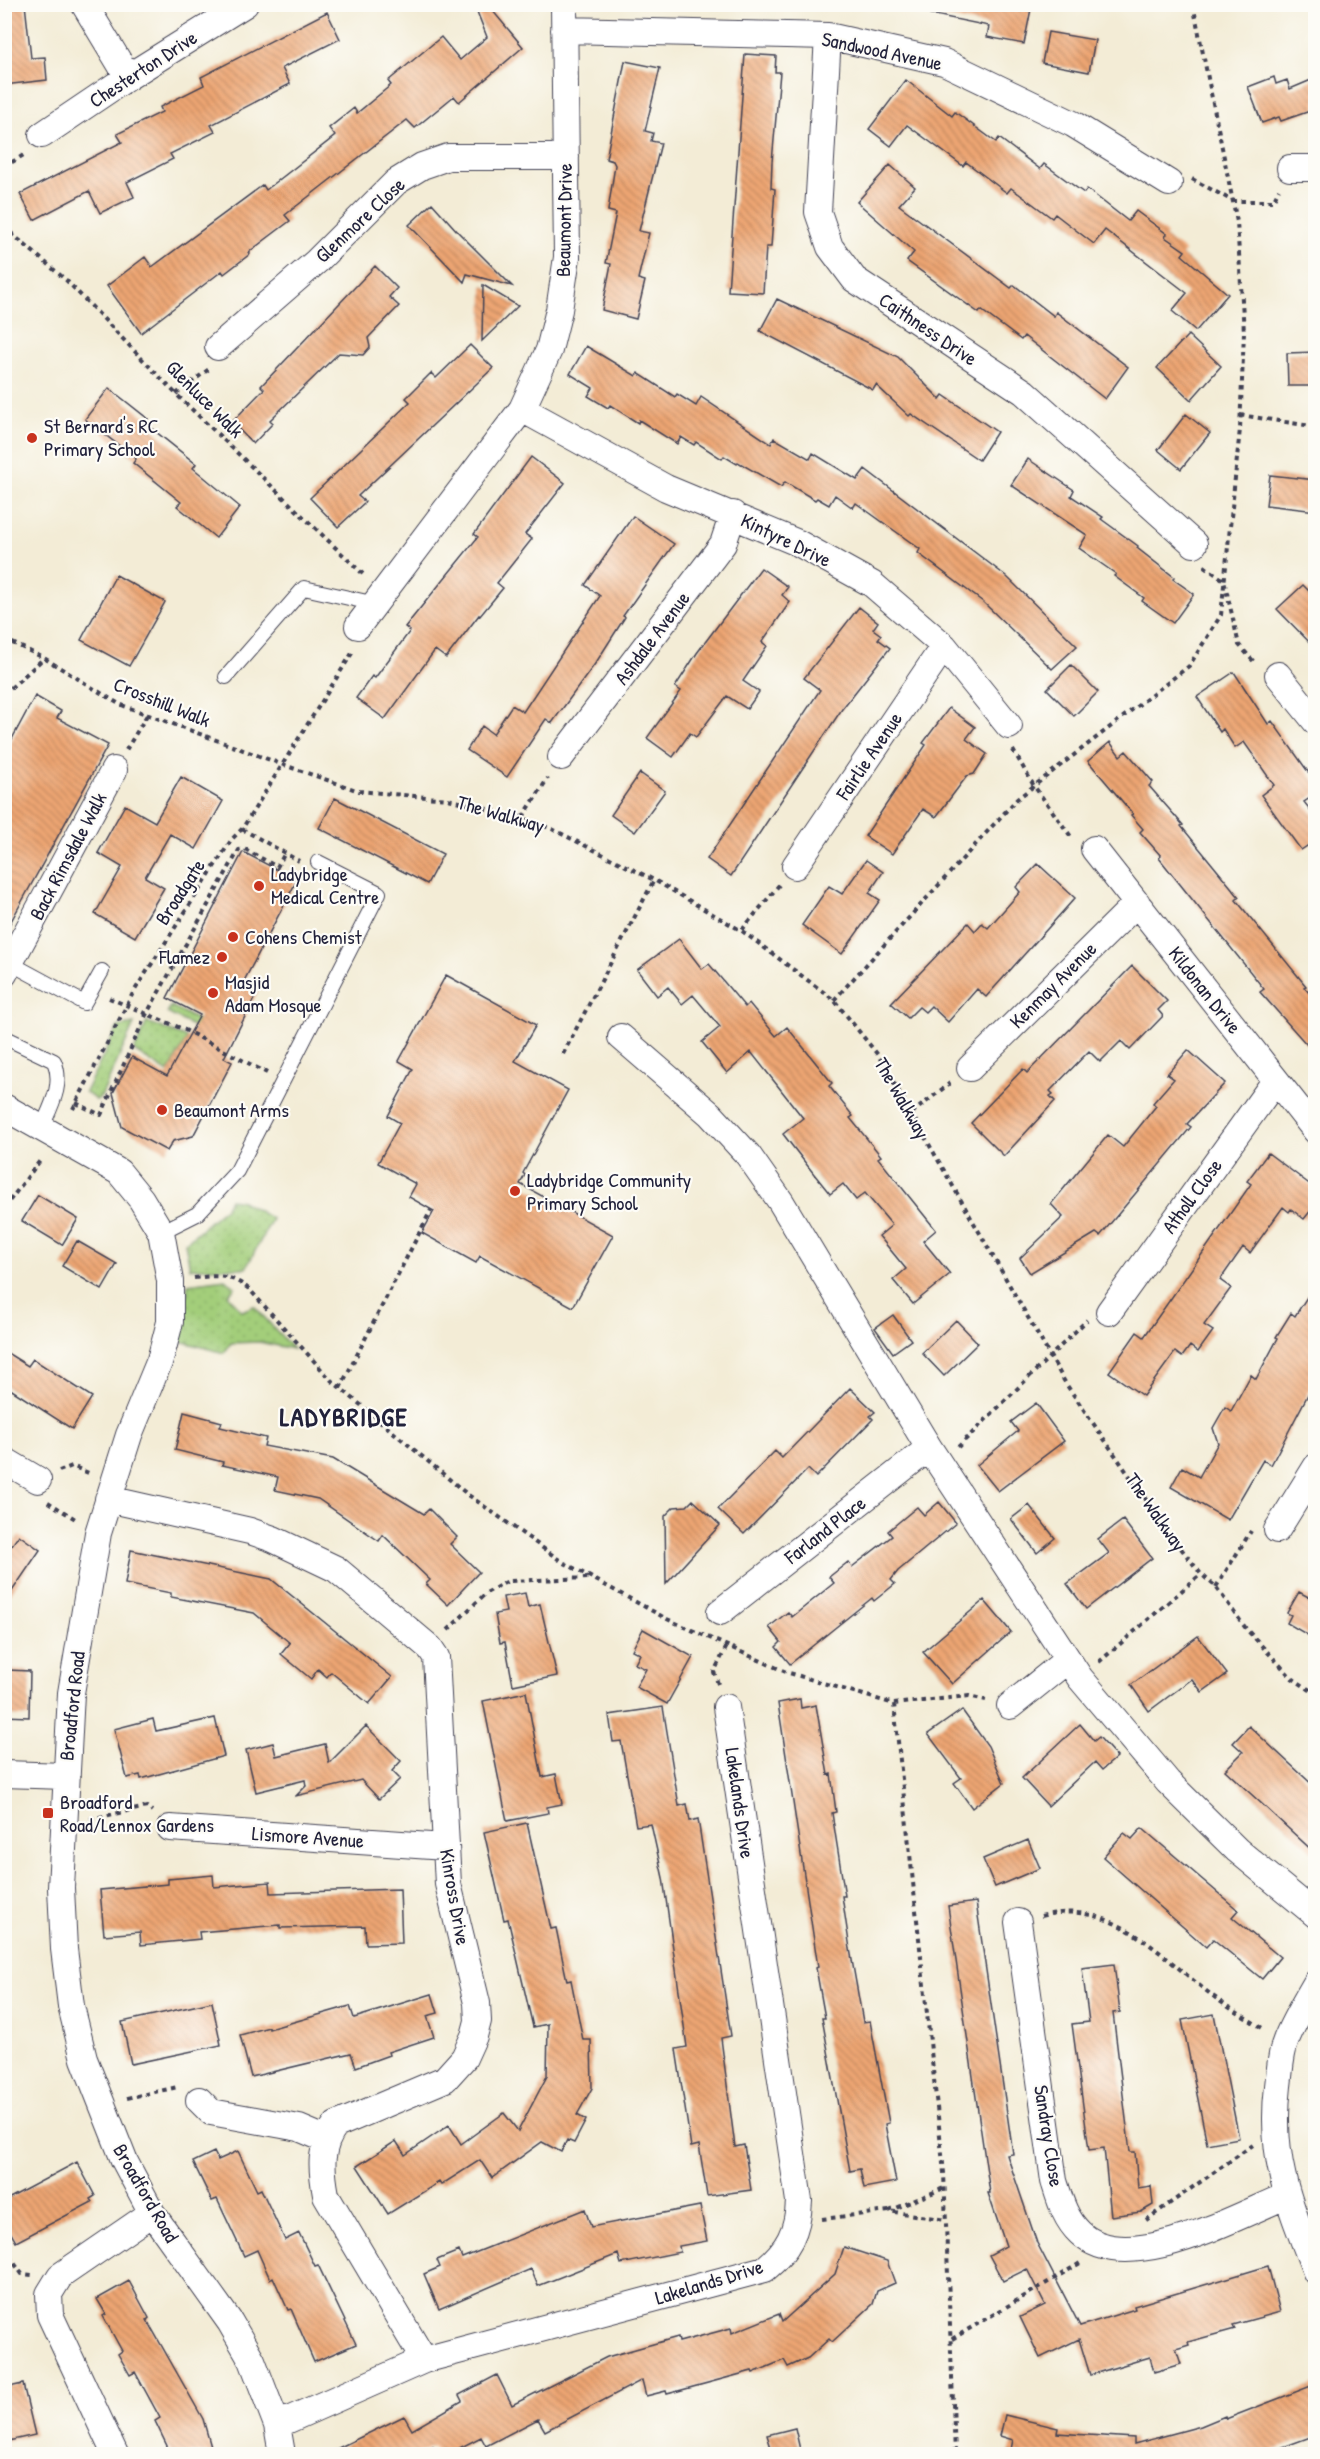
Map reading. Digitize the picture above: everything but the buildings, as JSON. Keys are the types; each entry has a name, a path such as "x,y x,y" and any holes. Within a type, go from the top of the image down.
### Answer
{"street":[{"path":"84,4 128,77"},
{"name":"Chesterton Drive","path":"42,135 128,77 245,4"},
{"name":"Beaumont Drive","path":"358,626 522,409 549,350 560,310 567,257 564,4"},
{"name":"Sandwood Avenue","path":"564,30 828,36 944,63 1073,124 1169,183"},
{"name":"Caithness Drive","path":"828,36 818,212 830,247 854,279 1024,392 1194,544"},
{"name":"Glenmore Close","path":"218,347 317,261 396,182 422,166 448,157 566,157"},
{"path":"1290,168 1316,168"},
{"name":"Kintyre Drive","path":"522,409 666,488 798,543 872,584 944,646 1009,726"},
{"name":"Ashdale Avenue","path":"561,757 723,544 733,514"},
{"name":"Fairlie Avenue","path":"795,866 944,646"},
{"path":"1278,675 1316,722"},
{"name":"Back Rimsdale Walk","path":"7,969 114,770"},
{"name":"Kildonan Drive","path":"1094,849 1316,1131"},
{"name":"Kenmay Avenue","path":"970,1068 1137,903"},
{"path":"621,1037 710,1114 748,1155 781,1202 934,1457 1073,1670 1168,1782 1237,1850 1316,1915"},
{"name":"Atholl Close","path":"1109,1312 1275,1081"},
{"name":"Broadford Road","path":"4,1107 119,1172 141,1199 161,1232 170,1281 170,1322 160,1360 129,1435 98,1533 71,1693 60,1888 63,1949 71,2006 84,2059 124,2160 152,2213 230,2322 252,2360 277,2425 282,2454"},
{"name":"Farland Place","path":"720,1612 934,1457"},
{"path":"4,1460 39,1480"},
{"path":"1277,1530 1316,1467"},
{"path":"110,1492 250,1531 273,1539 336,1569 430,1648"},
{"name":"Kinross Drive","path":"325,2139 336,2125 346,2120 445,2079 464,2058 478,2021 477,2004 448,1884 438,1668 430,1648"},
{"path":"1010,1706 1073,1670"},
{"name":"Lakelands Drive","path":"277,2425 424,2360 765,2269 779,2258 790,2242 799,2222 799,2201 726,1707"},
{"path":"4,1774 65,1776"},
{"name":"Lismore Avenue","path":"170,1828 445,1847"},
{"name":"Sandray Close","path":"1018,1923 1054,2181 1064,2211 1081,2234 1106,2247 1137,2251 1167,2244 1286,2196"},
{"path":"1316,1983 1285,2043 1276,2098 1278,2165 1286,2196 1316,2272"},
{"path":"200,2100 211,2112 299,2128 325,2139 321,2168 326,2194 424,2360"},
{"path":"115,2454 50,2315 49,2295 60,2276 152,2213"}],"lane":[{"path":"226,677 304,588 379,599"},
{"path":"161,1232 197,1214 237,1171 281,1081 379,894 318,862"},
{"path":"7,969 84,1003 102,970"},
{"path":"4,1037 54,1061 59,1078 51,1132"}],"path":[{"path":"834,1000 1017,799 1189,666 1221,615 1240,415 1244,332 1237,222 1193,4"},
{"path":"1169,183 1179,171 1233,201 1273,201 1290,168"},
{"name":"Glenluce Walk","path":"4,227 66,280 379,599"},
{"path":"176,394 216,363 218,347"},
{"path":"1240,415 1311,426 1316,430"},
{"path":"1194,544 1187,553 1224,580 1239,645 1254,663 1278,675"},
{"name":"Broadgate","path":"4,1208 51,1132 76,1103 126,1007 232,839 242,829 357,645 358,626"},
{"name":"Crosshill Walk","path":"4,639 44,658 119,704 282,764"},
{"path":"4,694 44,658"},
{"path":"114,770 147,715"},
{"path":"1009,726 1009,742 1034,786 1068,836 1094,849"},
{"path":"523,818 561,757"},
{"name":"The Walkway","path":"282,764 359,791 448,799 523,818 552,829 654,880 741,930 834,1000 878,1055 1066,1384 1163,1524 1201,1574 1216,1587 1247,1630 1292,1677 1316,1694"},
{"path":"242,829 308,866 318,862"},
{"path":"76,1103 101,1115 146,1015 239,850 245,849 277,867 285,853"},
{"path":"741,930 795,866"},
{"path":"563,1054 654,880"},
{"path":"92,989 126,1007 185,1030 281,1081"},
{"path":"912,1113 970,1068"},
{"path":"340,1388 431,1210"},
{"path":"170,1281 222,1274 237,1279 250,1290 269,1314 340,1388 467,1494 561,1561 667,1619 786,1672 894,1704 969,1696 1010,1706"},
{"path":"934,1457 1093,1314 1109,1312"},
{"path":"98,1533 45,1500 39,1480 72,1466 110,1492"},
{"path":"1216,1587 1256,1523 1277,1530"},
{"path":"1073,1670 1201,1574"},
{"path":"430,1648 486,1593 508,1581 591,1578"},
{"path":"726,1707 714,1672 727,1646"},
{"path":"894,1704 944,2188 955,2454"},
{"path":"63,1825 147,1807 170,1828"},
{"path":"1018,1923 1053,1913 1086,1912 1133,1931 1218,1999 1285,2043"},
{"path":"102,2109 125,2098 177,2086 200,2100"},
{"path":"799,2222 889,2211 944,2188"},
{"path":"889,2211 946,2220"},
{"path":"4,2249 22,2274 60,2276"}],"green space":[{"path":"171,1006 227,1036 226,1043 167,1013"},
{"path":"147,1022 187,1038 168,1073 134,1051"},
{"path":"134,1024 101,1097 96,1100 85,1092 118,1027"},
{"path":"230,1199 242,1201 272,1219 246,1268 190,1268 185,1243 225,1208"},
{"path":"225,1279 235,1287 228,1295 242,1311 254,1306 293,1349 259,1342 231,1343 224,1353 180,1341 188,1284"}],"place":[{"name":"St Bernard's RC Primary School","path":"32,438"},
{"name":"Ladybridge Medical Centre","path":"259,886"},
{"name":"Cohens Chemist","path":"233,937"},
{"name":"Flamez","path":"222,957"},
{"name":"Masjid Adam Mosque","path":"213,993"},
{"name":"Beaumont Arms","path":"162,1110"},
{"name":"Ladybridge Community Primary School","path":"515,1191"},
{"name":"Broadford Road/Lennox Gardens","path":"48,1813"}],"district":[{"name":"LADYBRIDGE","path":"344,1417"}]}
